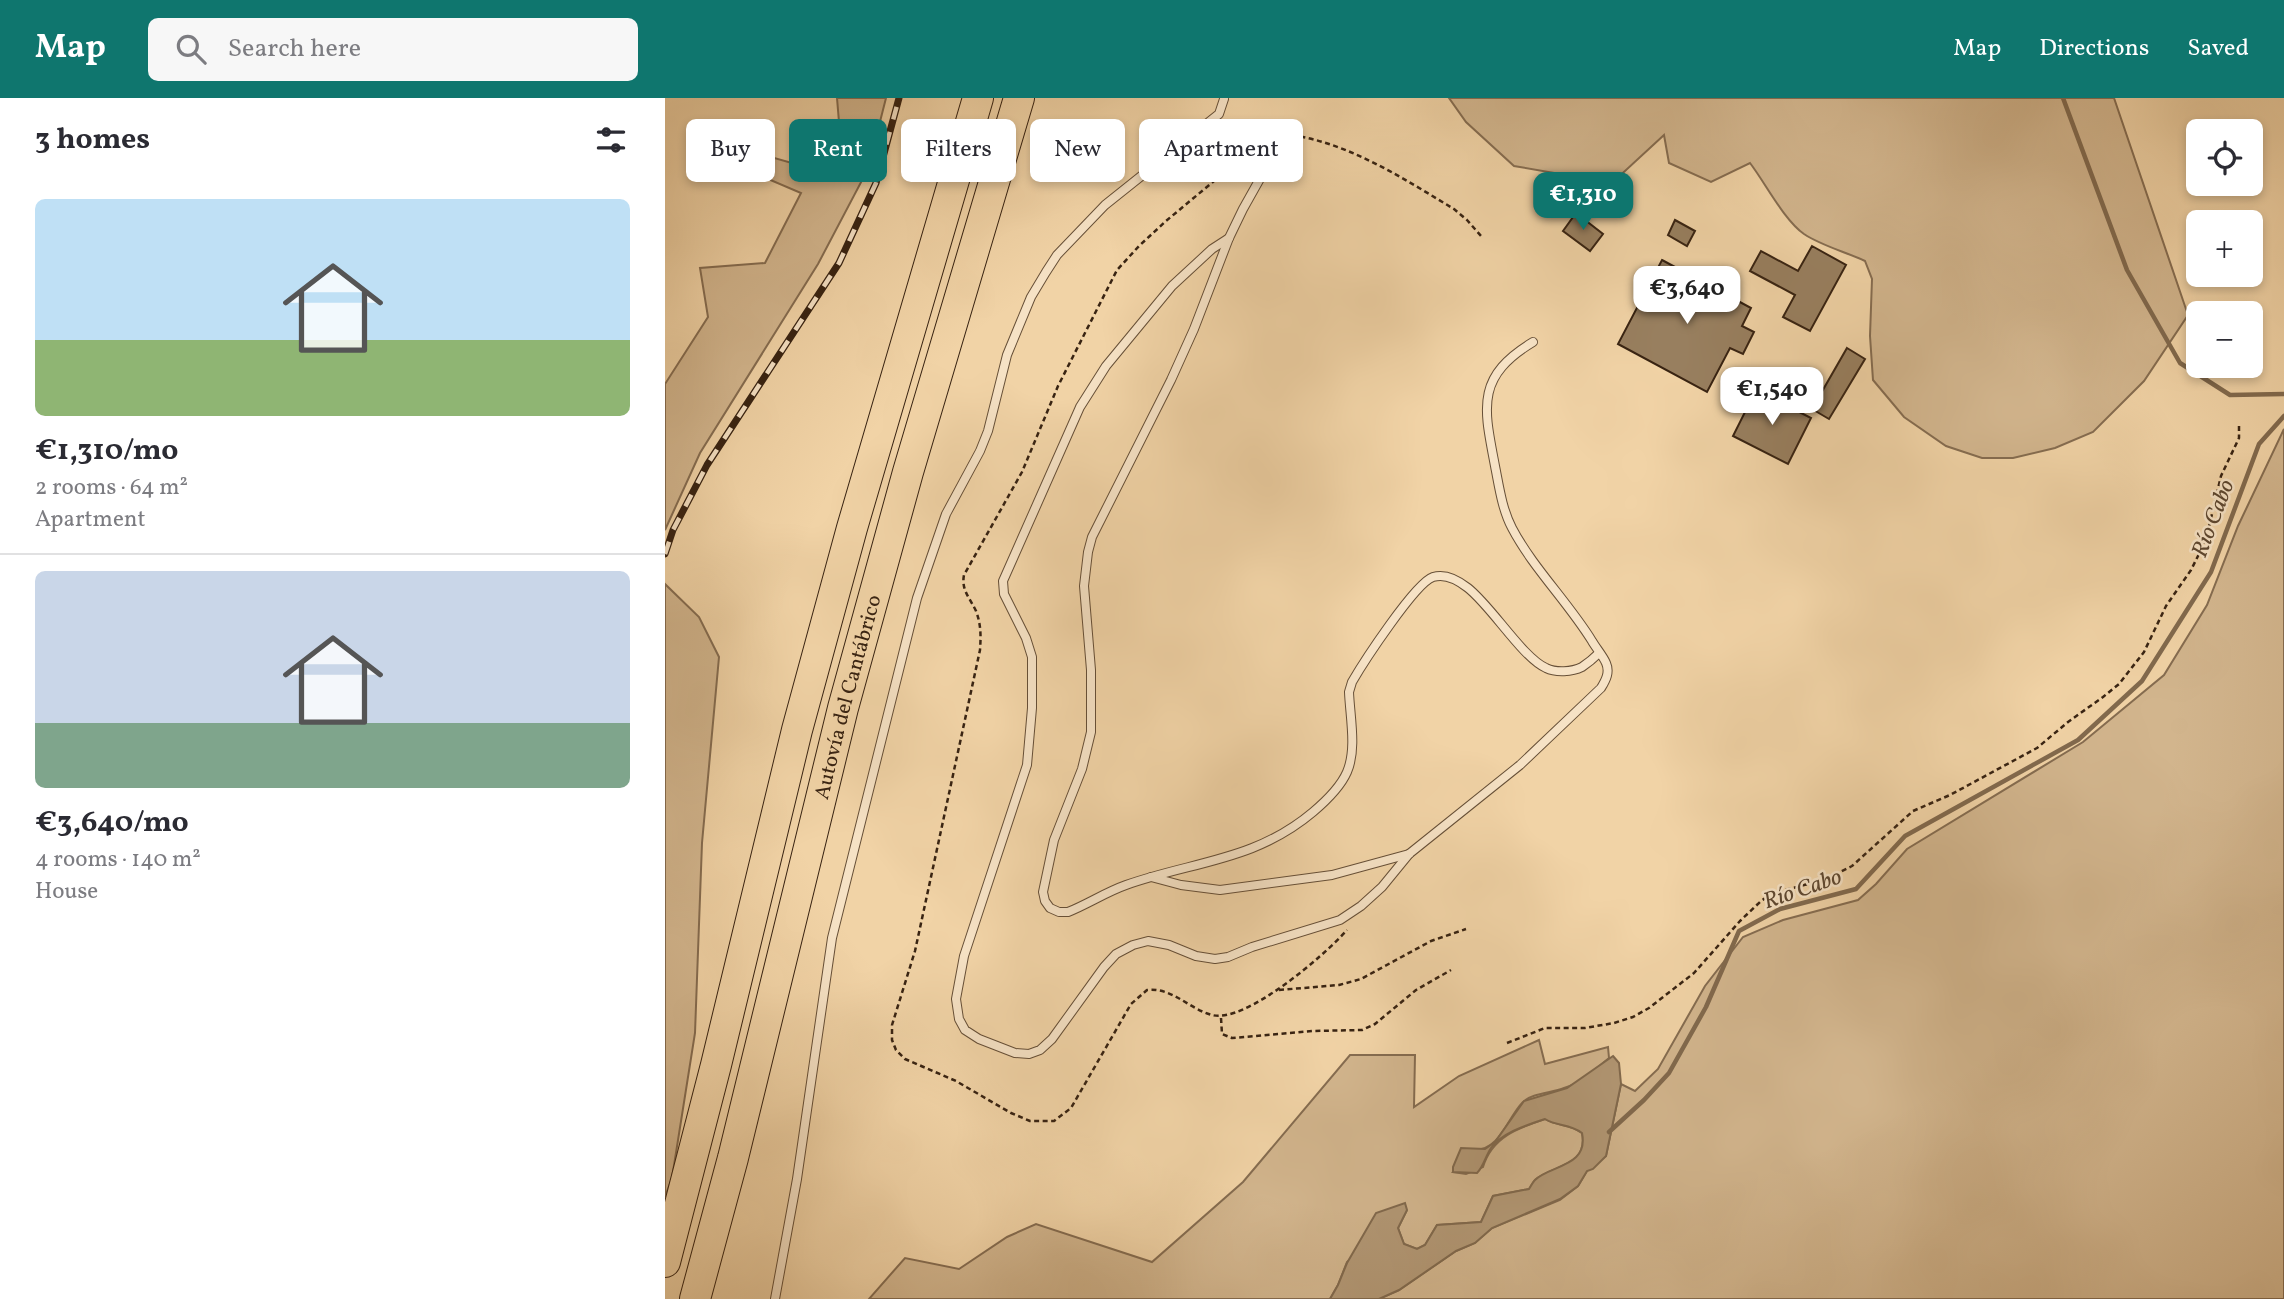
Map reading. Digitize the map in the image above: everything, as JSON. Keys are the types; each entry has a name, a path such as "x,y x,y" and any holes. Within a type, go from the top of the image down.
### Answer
{"highway":[{"name":"Autovía del Cantábrico","path":"695,1299 733,1158 816,810 849,686 915,450 1019,98"},
{"name":"Autovía del Cantábrico","path":"665,1262 797,730 852,528 975,107"}],"lane":[{"path":"775,1299 797,1179 832,938 917,598 946,514 980,451 1007,355 1031,297 1045,272 1057,255 1105,205 1219,114 1224,99"},
{"path":"1258,182 1229,238 1194,329 1138,449 1092,537 1084,586 1091,670 1091,732 1082,769 1054,840 1043,892 1050,908 1068,912 1125,885 1250,850 1280,837 1324,802 1342,782 1351,760 1349,692 1352,682 1410,599 1433,577 1453,578 1476,594 1531,657 1544,668 1555,671 1581,667 1599,653"},
{"path":"1229,238 1212,249 1172,286 1106,366 1080,407 1003,581 1004,594 1026,638 1031,657 1032,708 1027,765 964,956 957,999 959,1019 965,1030 979,1039 1015,1053 1030,1054 1040,1050 1052,1039 1104,967 1116,954 1133,944 1148,941 1169,944 1196,956 1215,959 1229,957 1252,947 1340,920 1383,887 1409,854 1520,765 1601,688 1607,678 1607,665 1578,618 1511,526 1497,476 1486,420 1487,400 1493,379 1511,355 1533,342"},
{"path":"1151,877 1181,885 1220,890 1332,875 1409,854"}],"path":[{"path":"1303,138 1327,143 1361,157 1454,209 1481,236"},
{"path":"1213,182 1166,221 1117,270 1058,386 1022,472 964,575 966,595 975,609 981,629 980,650 915,951 892,1025 892,1040 896,1050 905,1059 956,1081 1011,1113 1030,1121 1054,1121 1071,1108 1131,1004 1147,990 1165,991 1204,1012 1221,1016 1236,1013 1294,978 1341,937 1361,906"},
{"path":"1507,1042 1545,1028 1585,1028 1614,1023 1649,1009 1695,973 1740,920 1761,901 1773,894 1823,880 1852,866 1913,811 1950,795 2037,748 2119,684 2144,652 2166,606 2191,570 2201,550 2221,476 2239,438 2239,425"},
{"path":"1276,990 1339,985 1361,979 1431,941 1466,929"},
{"path":"1221,1016 1222,1034 1233,1038 1362,1030 1375,1024 1416,990 1451,970"}],"shaded area":[{"path":"837,98 886,98 881,119 839,119"},
{"path":"1449,98 2114,98 2186,309 2186,318 2144,381 2093,432 2055,448 2013,458 1982,458 1946,446 1904,417 1873,380 1870,336 1872,279 1865,261 1804,234 1782,211 1750,163 1711,182 1669,163 1664,135 1612,183 1514,166 1466,122"},
{"path":"775,158 789,162 789,182 861,182 818,264 700,453 665,530 665,384 708,317 700,268 765,263 801,193 775,182"},
{"path":"2284,429 2284,1299 1379,1299 1399,1290 1456,1251 1475,1243 1492,1228 1560,1200 1578,1186 1587,1171 1606,1156 1621,1084 1635,1091 1658,1069 1705,986 1743,937 1783,920 1858,900 1907,849 2083,742 2164,675 2207,605 2238,526"},
{"path":"665,584 699,617 719,657 702,843 695,1033 672,1178 665,1197"},
{"path":"1539,1040 1545,1064 1608,1047 1609,1058 1576,1083 1527,1099 1497,1139 1484,1148 1475,1150 1453,1172 1466,1174 1483,1167 1499,1141 1516,1130 1545,1119 1582,1133 1580,1153 1567,1164 1542,1175 1529,1189 1493,1196 1481,1222 1437,1225 1425,1245 1417,1249 1404,1244 1398,1228 1407,1210 1347,1262 1330,1299 869,1299 905,1258 959,1269 1007,1237 1036,1224 1152,1262 1243,1182 1350,1055 1415,1055 1414,1107 1459,1076"},
{"path":"1613,1056 1619,1063 1621,1084 1606,1156 1593,1169 1587,1171 1578,1186 1560,1199 1492,1228 1475,1243 1456,1251 1399,1290 1379,1299 1330,1299 1376,1213 1405,1203 1407,1210 1398,1228 1404,1244 1417,1249 1425,1245 1437,1225 1481,1222 1493,1196 1529,1189 1542,1175 1574,1159 1583,1144 1582,1133 1545,1119 1516,1130 1496,1142 1477,1173 1453,1172 1461,1148 1485,1149 1495,1142 1524,1101 1567,1088"}],"building":[{"path":"1576,213 1603,234 1590,251 1563,231"},
{"path":"1675,220 1695,231 1687,246 1668,235"},
{"path":"1812,246 1846,265 1810,331 1783,317 1795,295 1750,271 1761,251 1798,271"},
{"path":"1662,260 1751,308 1742,326 1754,332 1743,354 1730,348 1707,392 1618,344"},
{"path":"1847,348 1865,359 1829,419 1812,409"},
{"path":"1756,390 1811,418 1788,464 1733,436"}],"waterway":[{"path":"2063,98 2127,270 2180,363 2230,395 2284,394"},
{"name":"Río Cabo","path":"1609,1132 1669,1073 1706,1007 1739,931 1780,909 1856,889 1905,836 2078,740 2142,681 2211,572 2259,444 2284,416"}],"railway":[{"path":"665,554 673,530 707,465 839,263 876,183 899,98"}]}
